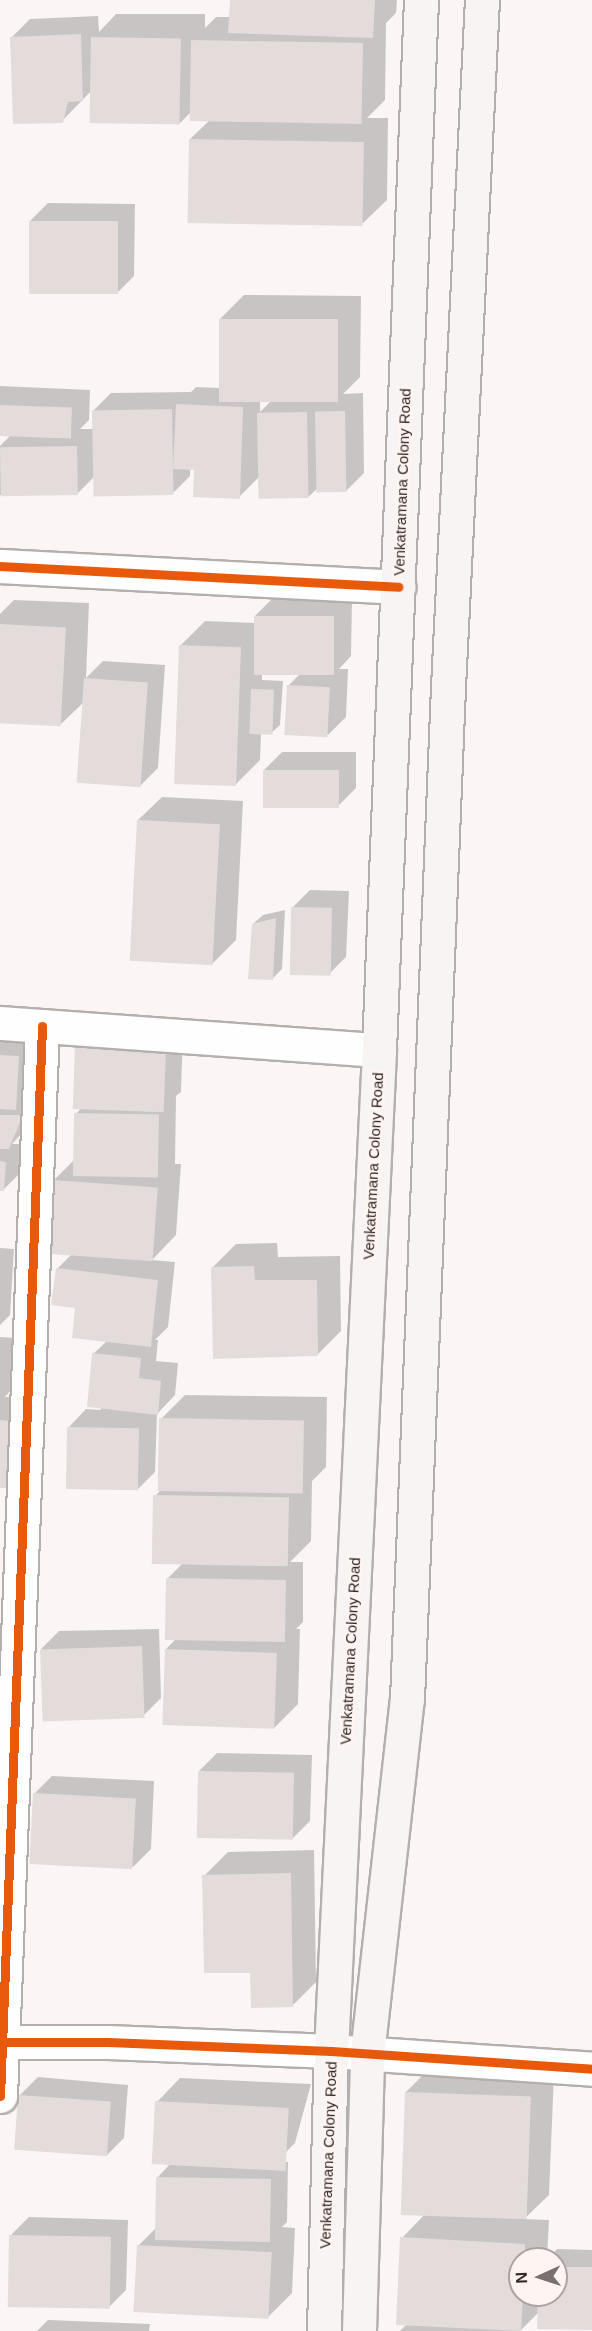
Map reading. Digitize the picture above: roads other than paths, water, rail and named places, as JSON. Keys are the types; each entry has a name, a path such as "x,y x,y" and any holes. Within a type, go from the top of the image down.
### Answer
{"main road":[{"name":"Venkatramana Colony Road","path":"324,2331 331,2051 379,1050 421,0"},
{"path":"359,2331 367,2054 406,1699 448,675 482,0"}],"street":[{"path":"0,566 398,587"},
{"path":"0,1023 379,1050"},
{"path":"0,2097 10,1596 42,1026"},
{"path":"2,2042 108,2042 331,2051 592,2069"}]}
